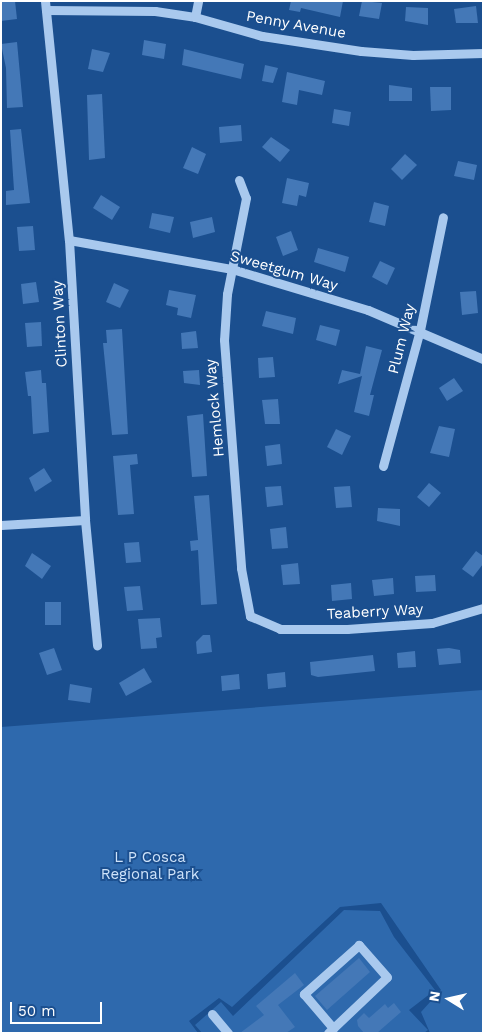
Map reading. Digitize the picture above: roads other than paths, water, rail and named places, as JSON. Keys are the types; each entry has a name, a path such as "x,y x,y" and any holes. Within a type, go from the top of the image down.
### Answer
{"street":[{"path":"195,17 198,1"},
{"name":"Penny Avenue","path":"46,6 128,9 195,17 262,36 361,50 413,55 483,53"},
{"name":"Clinton Way","path":"46,6 69,240 85,520 96,645"},
{"name":"Hemlock Way","path":"240,180 246,198 227,294 224,340 241,568 250,616 267,625"},
{"name":"Plum Way","path":"383,466 420,330 442,217"},
{"name":"Sweetgum Way","path":"69,240 232,269 325,296 420,330 483,359"},
{"path":"1,525 85,520"},
{"name":"Teaberry Way","path":"267,625 306,630 412,625 455,618 483,608"},
{"path":"359,945 387,977 331,1030 304,994 359,945"},
{"path":"212,1014 228,1033"}],"park label":[{"name":"L P Cosca Regional Park","path":"150,866"}]}
